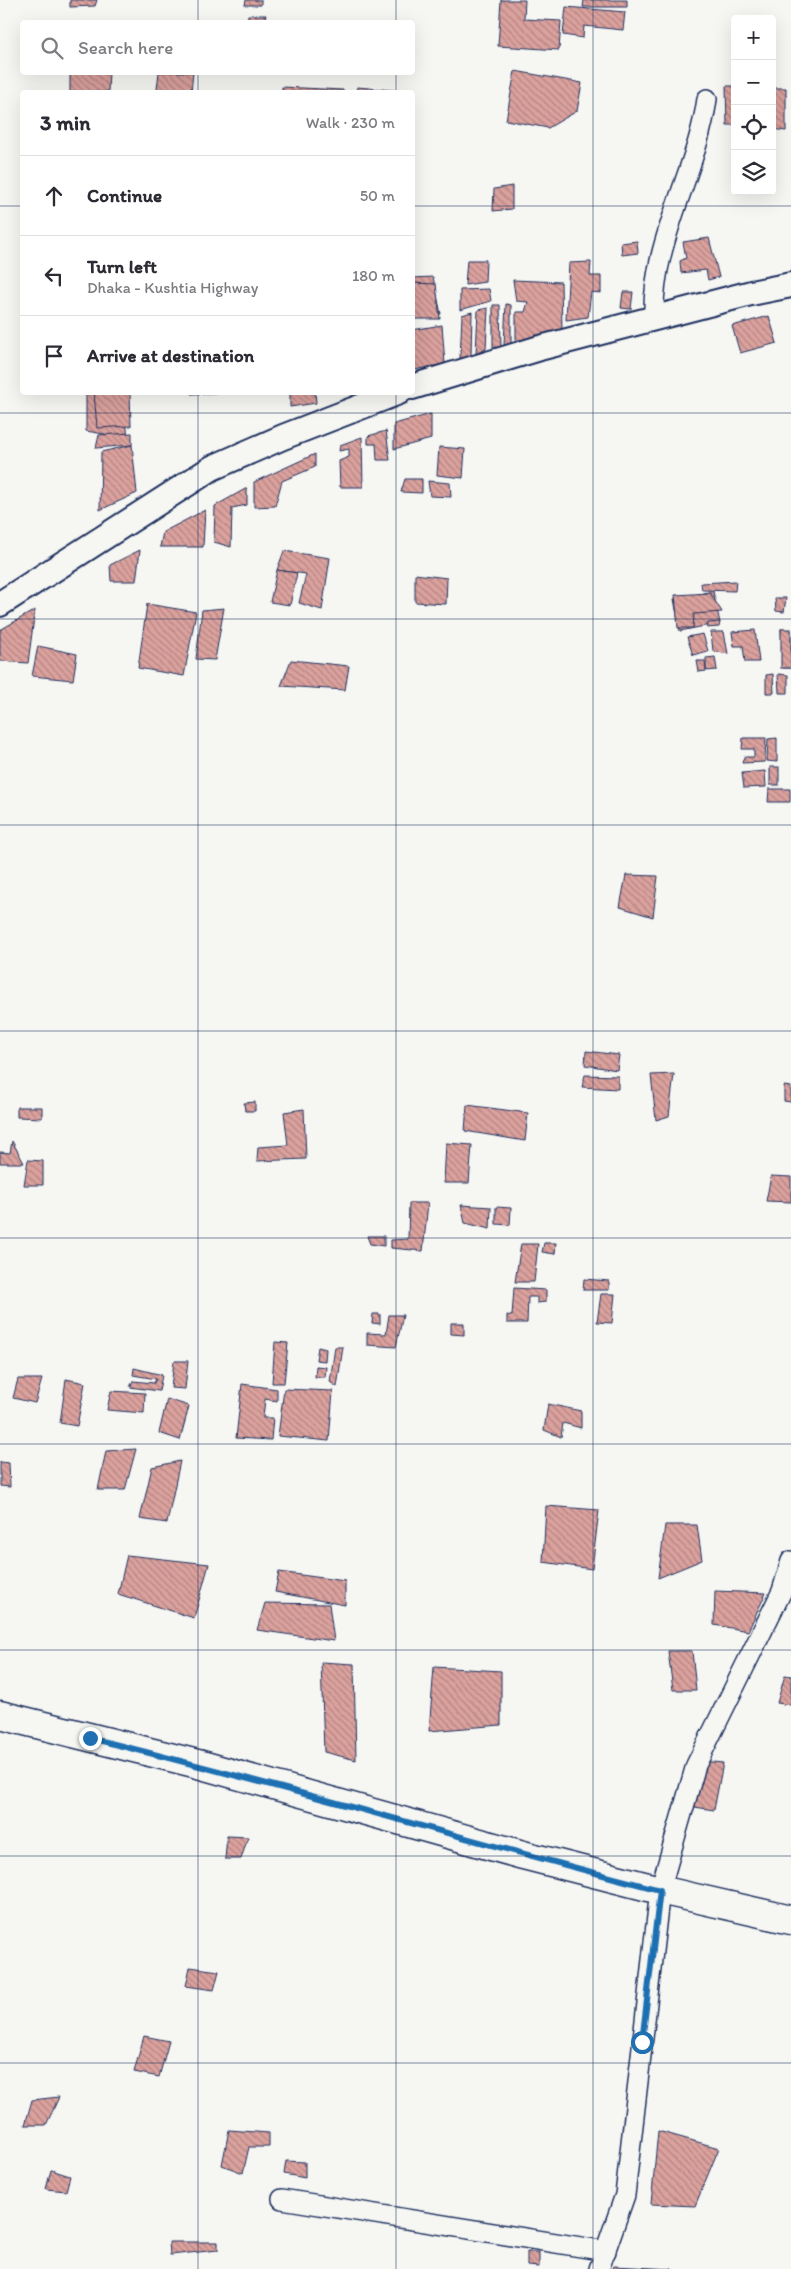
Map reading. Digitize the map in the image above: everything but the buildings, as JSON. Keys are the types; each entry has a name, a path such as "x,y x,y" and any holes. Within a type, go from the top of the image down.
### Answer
{"main road":[{"path":"0,1715 198,1764 522,1855 660,1890 791,1920"}],"street":[{"path":"654,318 658,268 698,145 707,99"},
{"path":"415,386 540,348 750,293 791,285"},
{"path":"0,604 212,468 283,437 391,395"},
{"path":"599,2269 625,2195 660,1890 696,1765 782,1591 791,1561"},
{"path":"282,2199 606,2251"}],"route":[{"path":"90,1738 198,1764 522,1855 660,1890 642,2042"}]}
